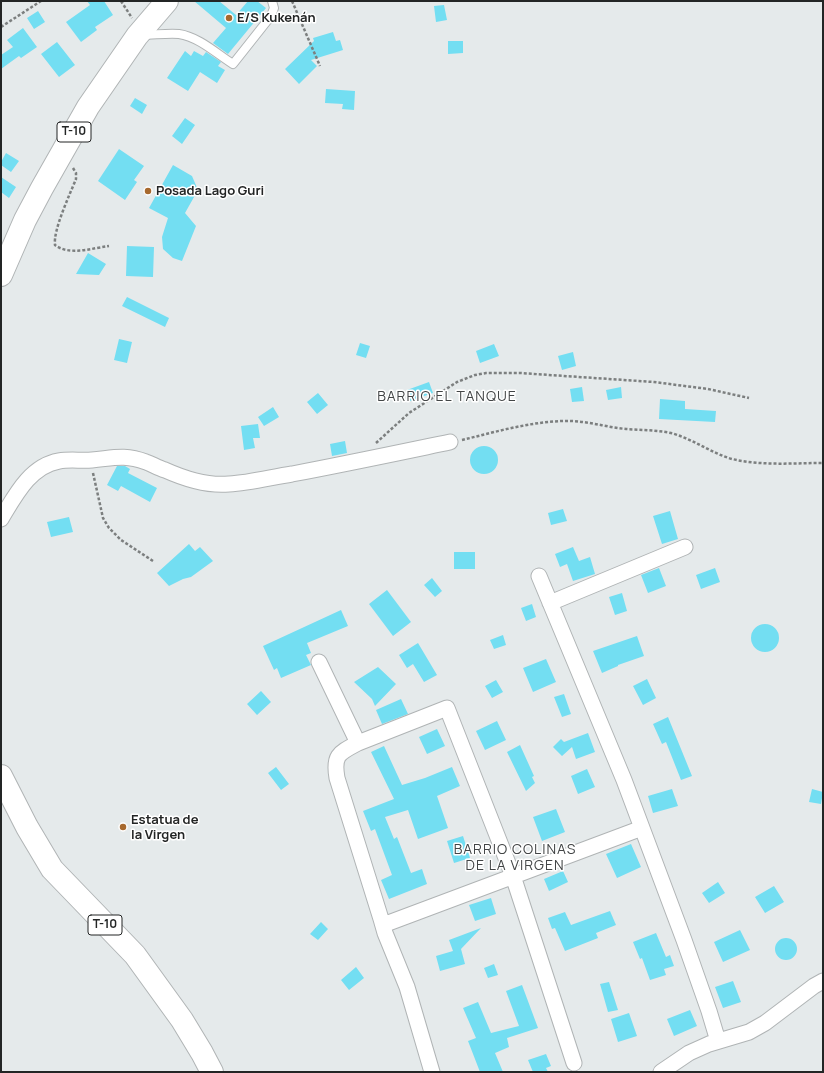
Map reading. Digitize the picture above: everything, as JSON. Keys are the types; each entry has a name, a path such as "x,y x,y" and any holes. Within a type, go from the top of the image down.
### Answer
{"highway":[{"name":"T-10","path":"1,275 25,220 88,107 137,36 167,1"},
{"name":"T-10","path":"1,776 27,827 52,869 135,955 182,1020 212,1072"}],"street":[{"path":"1,519 24,484 37,470 44,465 60,461 90,460 116,456 126,457 147,462 166,471 196,481 214,484 230,484 364,460 450,442"},
{"path":"550,603 685,548"},
{"path":"539,576 624,780 687,948 718,1041"},
{"path":"319,662 358,743"},
{"path":"432,1072 407,987 385,933 337,778 335,766 340,753 358,743 447,708 513,876 574,1063"},
{"path":"383,925 642,828"},
{"path":"661,1072 689,1053 718,1041 749,1032 765,1023 814,986 823,981"}],"lane":[{"path":"137,36 184,35 201,43 233,64 271,16 274,8 272,1"}],"path":[{"path":"1,27 41,1"},
{"path":"292,1 320,66"},
{"path":"58,159 71,166 76,173 76,179 56,231 55,245 69,250 109,246"},
{"path":"364,460 374,445 409,413 457,382 475,375 507,372 654,382 708,388 749,398"},
{"path":"450,442 543,422 564,421 626,429 653,430 673,434 694,442 712,452 732,459 756,463 823,463"},
{"path":"90,460 103,518 109,528 121,540 153,561"}],"building":[{"path":"87,1 104,1 113,15 95,27 97,30 81,42 66,22 90,5"},
{"path":"194,1 219,1 236,15 248,1 257,1 266,8 228,54 213,43 226,28"},
{"path":"444,5 447,20 436,22 434,6"},
{"path":"38,11 45,22 34,29 27,18"},
{"path":"23,28 37,47 21,58 19,56 1,69 1,55 13,47 7,40"},
{"path":"333,32 336,41 340,40 343,50 311,60 317,66 299,84 285,69 314,41 313,38"},
{"path":"448,41 463,41 463,53 448,54"},
{"path":"57,42 75,65 59,77 41,54"},
{"path":"185,51 191,56 194,51 203,56 206,52 221,62 218,66 225,70 217,83 200,72 188,91 167,78"},
{"path":"326,89 355,91 354,110 342,109 343,104 325,103"},
{"path":"135,98 147,105 142,114 130,106"},
{"path":"185,118 195,125 182,144 172,136"},
{"path":"119,149 144,166 134,180 137,182 125,200 98,181"},
{"path":"6,153 19,161 11,172 1,165"},
{"path":"173,165 192,176 198,190 185,213 196,226 182,261 173,258 163,249 162,237 168,218 149,208"},
{"path":"1,177 16,187 9,198 1,192"},
{"path":"127,246 154,247 153,277 126,276"},
{"path":"88,253 106,264 99,275 76,274"},
{"path":"127,297 169,318 165,327 122,306"},
{"path":"119,339 132,342 127,363 114,360"},
{"path":"360,343 370,346 366,358 356,355"},
{"path":"494,344 499,356 480,363 476,351"},
{"path":"573,352 576,366 562,370 558,356"},
{"path":"429,382 433,393 410,401 407,390"},
{"path":"582,387 584,401 572,402 570,389"},
{"path":"621,387 622,398 608,400 606,390"},
{"path":"318,393 328,405 317,414 307,402"},
{"path":"660,399 685,401 685,409 716,411 715,422 659,419"},
{"path":"273,407 279,417 264,426 258,417"},
{"path":"258,424 260,438 253,438 255,448 244,450 241,426"},
{"path":"345,441 347,453 332,456 330,444"},
{"path":"484,446 494,450 498,460 494,470 484,474 474,470 470,460 474,450"},
{"path":"117,466 125,466 130,469 128,473 157,488 150,502 121,486 118,491 107,485"},
{"path":"563,509 567,521 551,525 548,513"},
{"path":"670,511 678,539 662,544 653,516"},
{"path":"69,517 73,532 51,537 47,522"},
{"path":"189,544 195,551 200,547 213,561 191,577 169,586 157,573"},
{"path":"573,547 579,561 590,557 595,574 573,581 567,564 560,567 555,554"},
{"path":"454,552 475,552 475,569 454,569"},
{"path":"659,568 666,586 648,593 641,575"},
{"path":"715,568 720,582 701,589 696,575"},
{"path":"432,578 442,591 435,597 424,585"},
{"path":"387,590 411,622 393,636 369,604"},
{"path":"622,593 627,611 615,615 609,597"},
{"path":"532,604 536,617 526,621 521,608"},
{"path":"341,610 348,626 307,643 311,653 306,655 311,665 281,678 277,668 274,670 263,646"},
{"path":"765,624 775,628 779,638 775,648 765,652 755,648 751,638 755,628"},
{"path":"503,635 506,645 494,649 490,640"},
{"path":"637,636 644,656 618,665 602,673 593,651"},
{"path":"418,643 437,675 424,682 413,664 407,668 399,655"},
{"path":"546,659 556,682 533,692 523,668"},
{"path":"378,667 396,684 375,706 372,699 354,682"},
{"path":"647,679 656,698 643,705 633,686"},
{"path":"496,680 503,692 492,698 485,686"},
{"path":"261,691 271,702 257,715 247,704"},
{"path":"564,694 571,714 562,717 554,697"},
{"path":"401,699 408,714 382,724 376,710"},
{"path":"668,717 692,776 681,780 666,742 662,744 653,724"},
{"path":"497,721 506,740 485,750 476,731"},
{"path":"437,729 445,746 427,754 419,737"},
{"path":"588,733 595,752 576,759 572,747 562,756 553,747 561,739 564,742"},
{"path":"520,745 534,776 532,777 535,783 526,791 507,752"},
{"path":"384,746 402,785 425,778 452,767 460,786 437,796 448,828 418,839 408,810 385,817 394,839 397,837 411,873 422,869 427,884 389,899 381,880 392,875 375,829 371,831 363,811 394,799 371,752"},
{"path":"276,767 289,784 281,790 268,773"},
{"path":"587,769 595,787 578,794 571,776"},
{"path":"672,789 678,806 653,813 648,796"},
{"path":"812,789 823,792 821,804 809,802"},
{"path":"556,809 565,832 542,841 533,817"},
{"path":"463,836 470,858 454,863 447,841"},
{"path":"631,844 641,867 617,878 606,854"},
{"path":"563,871 568,882 549,891 544,879"},
{"path":"718,882 725,893 709,903 702,893"},
{"path":"774,886 784,902 765,913 755,897"},
{"path":"491,898 496,914 475,921 469,905"},
{"path":"610,911 616,925 596,933 598,938 565,951 555,928 552,929 548,918 565,912 571,925"},
{"path":"321,922 328,929 318,940 310,934"},
{"path":"481,928 461,949 465,964 440,971 436,956 453,951 449,940"},
{"path":"740,930 750,950 723,962 714,942"},
{"path":"656,933 666,957 670,955 674,966 664,969 666,975 650,980 642,958 640,959 633,942"},
{"path":"786,938 794,941 797,949 794,957 786,960 778,957 775,949 778,941"},
{"path":"494,964 498,975 488,978 484,968"},
{"path":"356,967 364,978 349,990 341,980"},
{"path":"733,981 741,1002 723,1008 715,987"},
{"path":"609,982 618,1010 608,1012 600,984"},
{"path":"522,985 538,1028 507,1038 509,1047 495,1053 503,1072 480,1072 468,1041 476,1038 463,1008 478,1002 491,1033 519,1026 506,991"},
{"path":"690,1010 697,1026 674,1036 667,1019"},
{"path":"629,1013 637,1036 618,1042 611,1019"},
{"path":"546,1054 551,1066 546,1068 548,1072 533,1072 528,1060"}],"place":[{"name":"E/S Kukenán","path":"229,18"},
{"name":"Posada Lago Guri","path":"148,191"},
{"name":"Estatua de la Virgen","path":"123,827"}],"district":[{"name":"BARRIO EL TANQUE","path":"447,397"},
{"name":"BARRIO COLINAS DE LA VIRGEN","path":"515,858"}]}
